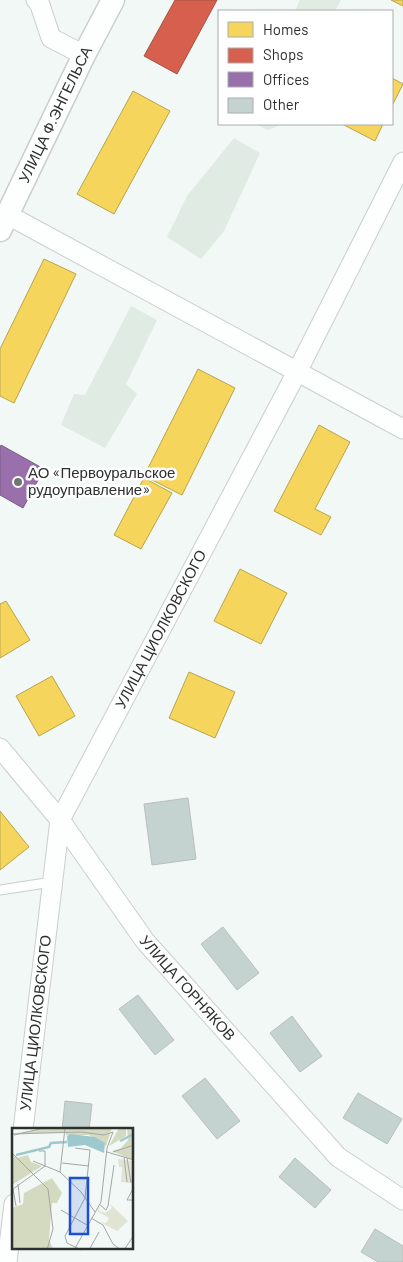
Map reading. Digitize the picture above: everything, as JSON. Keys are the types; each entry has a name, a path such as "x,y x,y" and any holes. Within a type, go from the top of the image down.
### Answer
{"street":[{"path":"36,0 39,2 51,38 84,55"},
{"name":"УЛИЦА Ф.ЭНГЕЛЬСА","path":"4,223 84,55 113,0"},
{"name":"УЛИЦА ЦИОЛКОВСКОГО","path":"23,1128 60,820 297,372 403,162"},
{"path":"4,223 297,372 403,429"},
{"name":"УЛИЦА ГОРНЯКОВ","path":"0,748 60,820 145,941 338,1157 403,1200"},
{"path":"7,1262 12,1221"}],"lane":[{"path":"0,890 52,882"}],"shaded area":[{"path":"300,0 341,0 336,10 295,10"},
{"path":"257,125 280,125 268,130"},
{"path":"234,138 260,153 224,231 201,259 167,237 187,196"},
{"path":"131,306 157,320 126,384 137,394 105,448 61,425 74,394 85,395"}],"building: Homes":[{"path":"391,0 403,0 403,6"},
{"path":"393,79 403,84 393,104"},
{"path":"133,91 170,111 114,214 77,194"},
{"path":"344,125 383,125 375,141"},
{"path":"44,259 76,274 14,403 0,396 0,349"},
{"path":"198,369 235,388 182,495 144,476"},
{"path":"319,425 350,442 315,509 331,517 321,535 274,511"},
{"path":"144,478 172,493 141,549 114,535"},
{"path":"240,569 287,593 261,644 214,621"},
{"path":"6,601 30,640 0,658 0,604"},
{"path":"189,672 235,692 215,738 169,718"},
{"path":"52,676 75,716 39,736 16,696"},
{"path":"0,811 29,847 0,870"}],"building: Shops":[{"path":"175,0 217,0 177,74 144,56"}],"building: Offices":[{"name":"АО «Первоуральское рудоуправление»","path":"1,445 44,469 23,508 0,495"}],"building: Other":[{"path":"188,798 196,859 152,865 144,804"},
{"path":"223,927 259,973 237,990 201,944"},
{"path":"138,995 174,1040 155,1055 119,1009"},
{"path":"292,1016 322,1056 300,1072 270,1033"},
{"path":"205,1078 240,1121 217,1139 182,1096"},
{"path":"358,1093 402,1119 387,1144 343,1118"},
{"path":"65,1101 92,1104 89,1128 62,1128"},
{"path":"295,1158 331,1190 315,1208 279,1177"},
{"path":"375,1229 403,1246 403,1262 378,1262 361,1252"}],"place":[{"name":"АО «Первоуральское рудоуправление»","path":"18,482"}]}
